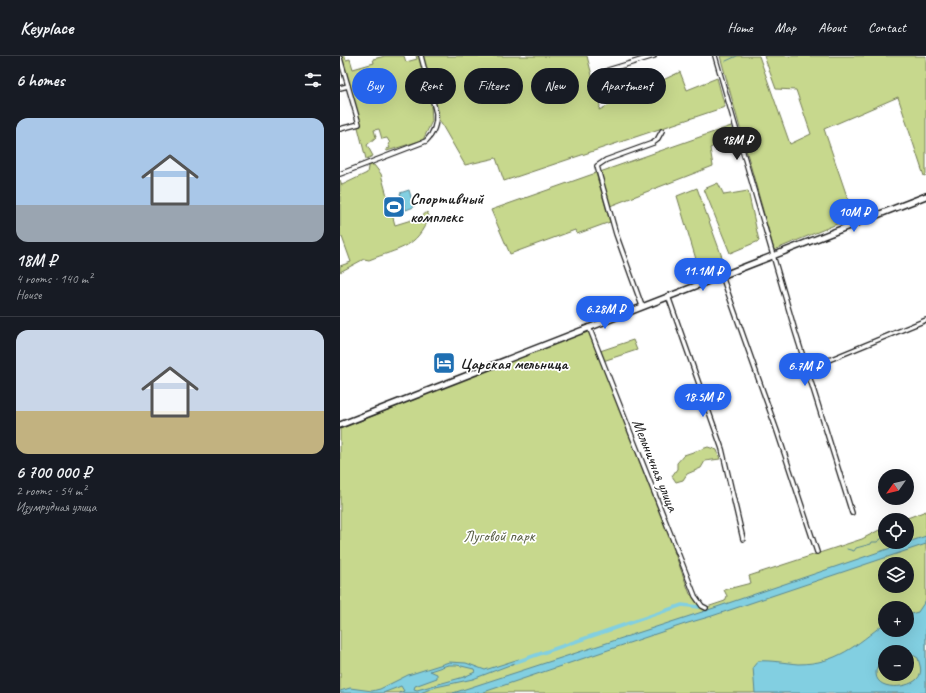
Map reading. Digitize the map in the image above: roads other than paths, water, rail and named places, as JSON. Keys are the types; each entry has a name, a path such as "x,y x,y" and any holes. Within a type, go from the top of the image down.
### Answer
{"street":[{"path":"340,174 426,141 430,137 437,122 436,113 421,56"},
{"path":"615,68 654,56"},
{"path":"715,56 807,369 852,513"},
{"path":"340,58 359,124 340,129"},
{"path":"340,88 348,86"},
{"path":"642,306 616,234 597,166 606,160 653,143 657,140 662,131"},
{"path":"340,425 926,196"},
{"path":"722,276 777,431 817,552"},
{"path":"668,296 722,449 743,539"},
{"path":"807,369 926,320"},
{"name":"Мельничная улица","path":"589,327 696,596 702,606 706,608"}],"water":[{"path":"409,190 414,207 406,210 400,193"},
{"path":"926,536 926,544 914,548 914,540"},
{"path":"888,549 911,549 887,557 878,557 878,560 481,693 453,693 702,612"},
{"path":"926,600 926,693 755,693 753,667 758,661 798,664 824,661 845,652 878,629 878,637 914,637 914,613 918,612"},
{"path":"519,659 520,661 473,679 436,687 420,693 399,693 404,691 401,686 383,693 340,693 340,691 350,688 372,691 380,689 408,675 449,662 466,663 485,670","holes":["448,665 457,665 474,669 475,672 464,677 417,690 414,689 415,686 437,678 437,674 430,671"]}],"waterway":[{"path":"726,61 737,56"},
{"path":"847,549 854,551 856,548 878,541"},
{"path":"516,662 682,605 699,607"}],"place":[{"name":"Спортивный комплекс","path":"394,207"},
{"name":"Царская мельница","path":"444,363"}],"park label":[{"name":"Луговой парк","path":"499,535"}]}
